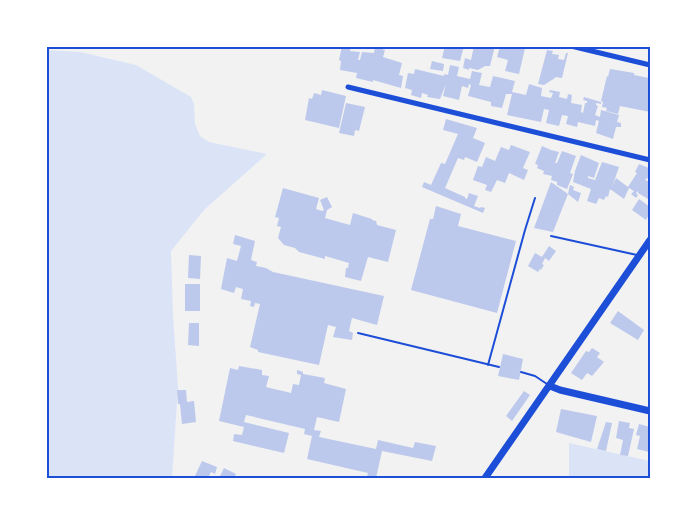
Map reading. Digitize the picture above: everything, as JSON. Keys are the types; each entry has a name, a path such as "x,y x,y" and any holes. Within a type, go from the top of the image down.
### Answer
{"main road":[{"path":"485,478 651,240"},
{"path":"550,386 651,411"}],"street":[{"path":"571,46 651,65"},
{"path":"348,87 651,160"}],"lane":[{"path":"488,365 536,198"},
{"path":"551,236 640,256"},
{"path":"358,333 499,367"},
{"path":"521,372 535,376 550,386"}],"shaded area":[{"path":"46,50 80,52 136,65 191,97 194,104 195,124 200,136 209,142 267,154 204,210 171,251 178,387 172,478 47,478"},
{"path":"569,443 650,461 650,478 569,478"}],"building":[{"path":"342,46 351,47 350,51 360,52 358,60 362,52 374,53 375,47 385,50 383,57 402,63 399,75 403,76 401,88 356,78 357,73 340,70 341,61 339,60"},
{"path":"445,46 464,46 460,61 442,58"},
{"path":"474,46 495,46 490,66 478,70 463,68 465,58 471,60"},
{"path":"500,46 525,48 519,74 505,71 508,60 497,57"},
{"path":"547,50 559,55 558,59 564,60 568,53 562,78 555,77 544,85 538,84"},
{"path":"432,61 444,64 443,71 430,69"},
{"path":"450,65 459,67 457,76 470,79 472,71 482,73 479,85 490,87 493,76 515,81 512,92 526,95 529,84 542,88 541,96 551,98 553,93 549,92 550,90 560,92 559,97 567,99 568,94 572,95 571,103 582,105 581,112 583,113 585,103 587,103 583,100 584,97 601,102 601,104 596,103 598,106 595,115 600,117 601,110 619,115 617,122 621,123 621,127 616,127 613,139 596,133 599,121 596,120 595,126 578,122 577,127 566,124 568,116 562,115 559,126 546,123 549,110 544,109 541,122 507,115 512,94 506,94 502,108 491,106 491,102 468,96 471,85 469,84 468,88 462,86 459,100 443,96 446,84 440,99 427,97 428,95 422,93 421,98 411,95 412,90 405,88 408,73 414,74 415,69 444,76 444,74 448,75"},
{"path":"610,69 649,78 650,112 620,106 618,114 606,111 607,108 602,107 603,102 601,101"},
{"path":"322,90 346,96 339,128 305,120 309,98 312,99 314,93 321,95"},
{"path":"346,103 365,107 359,131 355,130 354,136 339,133"},
{"path":"446,119 477,128 473,138 485,143 477,162 465,157 464,160 458,158 445,188 467,199 469,193 478,196 474,206 485,208 483,213 422,187 424,182 431,185 441,163 445,164 458,134 443,130"},
{"path":"511,145 530,152 523,168 528,170 524,180 509,173 505,183 497,180 491,192 485,190 487,185 473,180 478,166 482,167 486,157 495,161 501,147 509,150"},
{"path":"542,146 559,152 555,163 562,151 576,156 570,173 573,174 567,189 557,185 557,182 551,180 552,176 543,174 544,171 537,168 538,165 535,164"},
{"path":"581,155 599,163 594,178 588,176 588,178 595,180 602,162 619,167 612,187 616,178 628,187 637,173 635,172 639,164 650,167 650,179 645,180 650,182 650,200 638,191 636,198 631,194 634,191 629,188 624,199 610,189 608,197 606,196 604,200 599,198 596,204 587,201 591,189 573,182"},
{"path":"551,182 568,194 553,232 534,228"},
{"path":"570,185 574,187 573,190 581,193 578,202 568,194"},
{"path":"283,188 319,198 316,209 322,211 324,210 320,200 327,197 332,207 327,210 325,218 350,225 353,213 376,221 377,225 396,230 388,262 368,257 361,281 345,277 349,263 299,252 295,248 284,245 278,238 281,227 277,226 279,218 275,217"},
{"path":"639,199 650,207 646,220 632,210"},
{"path":"436,206 461,214 458,226 516,241 497,313 411,290 430,219 433,219"},
{"path":"235,235 255,241 251,260 257,262 256,266 273,272 384,296 377,325 352,318 349,331 353,333 352,340 333,337 336,327 328,325 319,365 258,352 250,347 260,304 255,303 254,307 250,306 251,301 241,299 243,289 236,287 234,293 221,289 227,258 237,261 241,246 233,244"},
{"path":"549,246 556,251 549,261 545,258 541,270 538,272 528,266 535,253 542,257"},
{"path":"189,255 201,256 200,279 188,278"},
{"path":"185,284 200,284 200,311 185,311"},
{"path":"618,311 644,330 638,340 610,323"},
{"path":"189,323 199,323 199,346 188,345"},
{"path":"592,348 600,353 597,357 604,362 592,376 587,373 582,380 571,373 586,351 589,352"},
{"path":"503,354 523,359 519,380 498,376"},
{"path":"239,366 262,370 262,375 269,376 266,387 291,393 293,384 299,385 301,375 297,374 297,370 303,374 325,378 324,383 346,389 339,422 317,417 314,430 321,431 319,437 376,449 378,440 413,448 415,442 436,446 432,461 382,451 376,478 367,477 368,473 307,459 312,436 304,434 305,429 246,415 244,422 289,433 284,453 233,441 234,434 242,435 244,427 219,421 230,368 238,370"},
{"path":"177,390 186,390 187,402 194,401 196,422 182,424"},
{"path":"524,391 530,395 512,421 506,416"},
{"path":"561,409 597,416 591,442 556,432"},
{"path":"619,421 630,423 629,428 634,429 628,456 620,455 623,440 616,438"},
{"path":"606,422 612,423 606,451 597,449"},
{"path":"639,424 650,427 649,452 637,449 640,436 636,435"},
{"path":"202,461 217,467 215,474 211,472 208,478 194,478"},
{"path":"224,468 236,474 234,478 219,478"}]}
